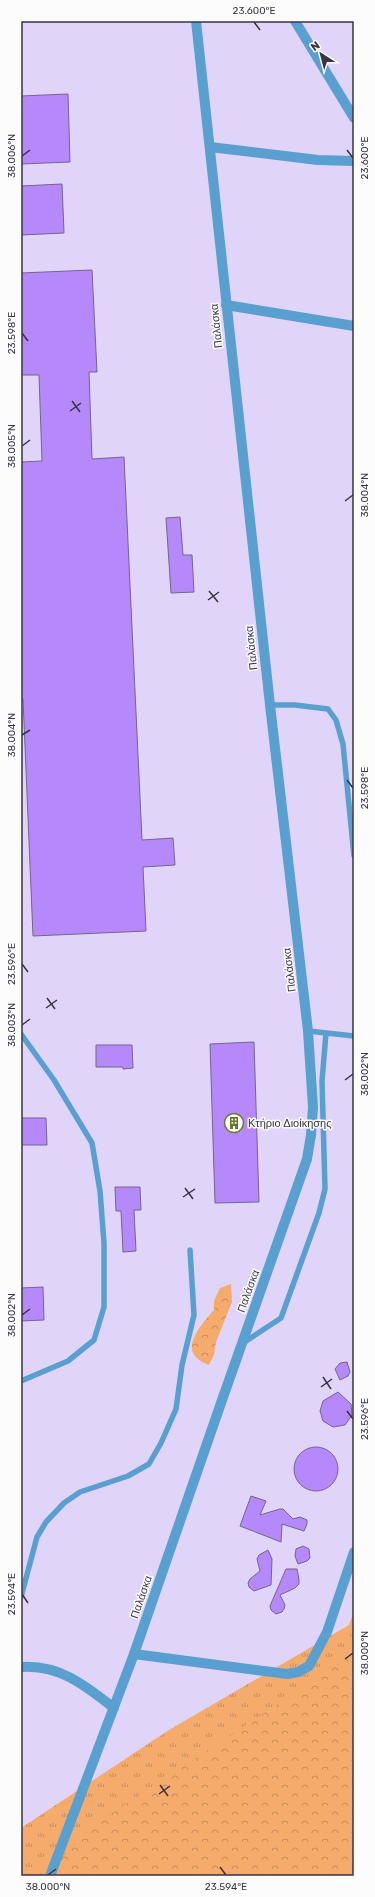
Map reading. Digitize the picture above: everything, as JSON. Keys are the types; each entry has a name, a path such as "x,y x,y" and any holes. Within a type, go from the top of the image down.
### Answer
{"street":[{"name":"Παλάσκα","path":"50,1876 134,1654 307,1159 312,1135 313,1107 308,1031 270,705 196,21"},
{"path":"295,21 354,118"},
{"path":"210,147 318,160 354,161"},
{"path":"226,305 354,326"},
{"path":"134,1654 287,1674 298,1672 309,1666 327,1632 354,1552"},
{"path":"21,1666 63,1672 88,1688 114,1708"}],"lane":[{"path":"270,705 295,705 328,709 336,720 343,744 354,856"},
{"path":"308,1031 354,1036"},
{"path":"242,1344 281,1318 319,1213 325,1189 322,1081 326,1033"},
{"path":"21,1034 54,1080 92,1143 102,1213 104,1307 94,1340 68,1361 21,1381"},
{"path":"21,1597 37,1537 46,1522 64,1503 80,1492 128,1476 149,1464 161,1443 176,1409 182,1365 194,1315 190,1250"}],"green space":[{"path":"231,1284 232,1302 216,1342 214,1355 209,1365 199,1360 194,1354 192,1347 193,1340 202,1324 214,1310 214,1301 220,1288"},
{"path":"354,1611 354,1876 21,1876 21,1828 169,1730 349,1625"},
{"path":"354,1654 354,1876 46,1876 88,1829"}],"building":[{"path":"68,94 70,162 21,164 21,96"},
{"path":"62,184 64,233 21,235 21,186"},
{"path":"92,270 97,372 89,372 92,459 124,457 142,840 173,838 175,865 143,867 146,931 33,936 23,699 21,699 21,462 42,461 39,375 21,375 21,273"},
{"path":"180,517 183,555 192,555 194,592 171,593 166,518"},
{"name":"Κτήριο Διοίκησης","path":"254,1042 259,1202 215,1203 210,1044"},
{"path":"96,1045 132,1045 133,1068 123,1069 123,1067 96,1067"},
{"path":"21,1118 46,1118 47,1145 21,1145"},
{"path":"115,1187 140,1187 141,1210 134,1210 136,1251 123,1252 121,1211 116,1211"},
{"path":"43,1287 44,1320 21,1321 21,1288"},
{"path":"347,1362 350,1372 348,1376 340,1380 335,1369 340,1363"},
{"path":"338,1392 351,1404 352,1415 345,1425 333,1427 323,1421 320,1411 323,1401"},
{"path":"312,1447 320,1447 325,1448 332,1453 337,1460 337,1478 332,1485 325,1490 312,1491 304,1488 297,1481 294,1473 294,1465 297,1457 304,1450"},
{"path":"251,1496 266,1501 260,1515 283,1509 293,1519 300,1517 307,1520 304,1531 282,1524 281,1542 240,1526"},
{"path":"303,1546 309,1549 310,1558 307,1561 298,1564 295,1556 296,1549"},
{"path":"268,1550 272,1559 271,1585 254,1591 249,1587 248,1583 250,1579 260,1571 257,1559 259,1555"},
{"path":"286,1569 297,1569 299,1584 295,1588 280,1595 285,1605 282,1612 276,1614 271,1610 270,1606"}],"place":[{"name":"Κτήριο Διοίκησης","path":"234,1123"}]}
